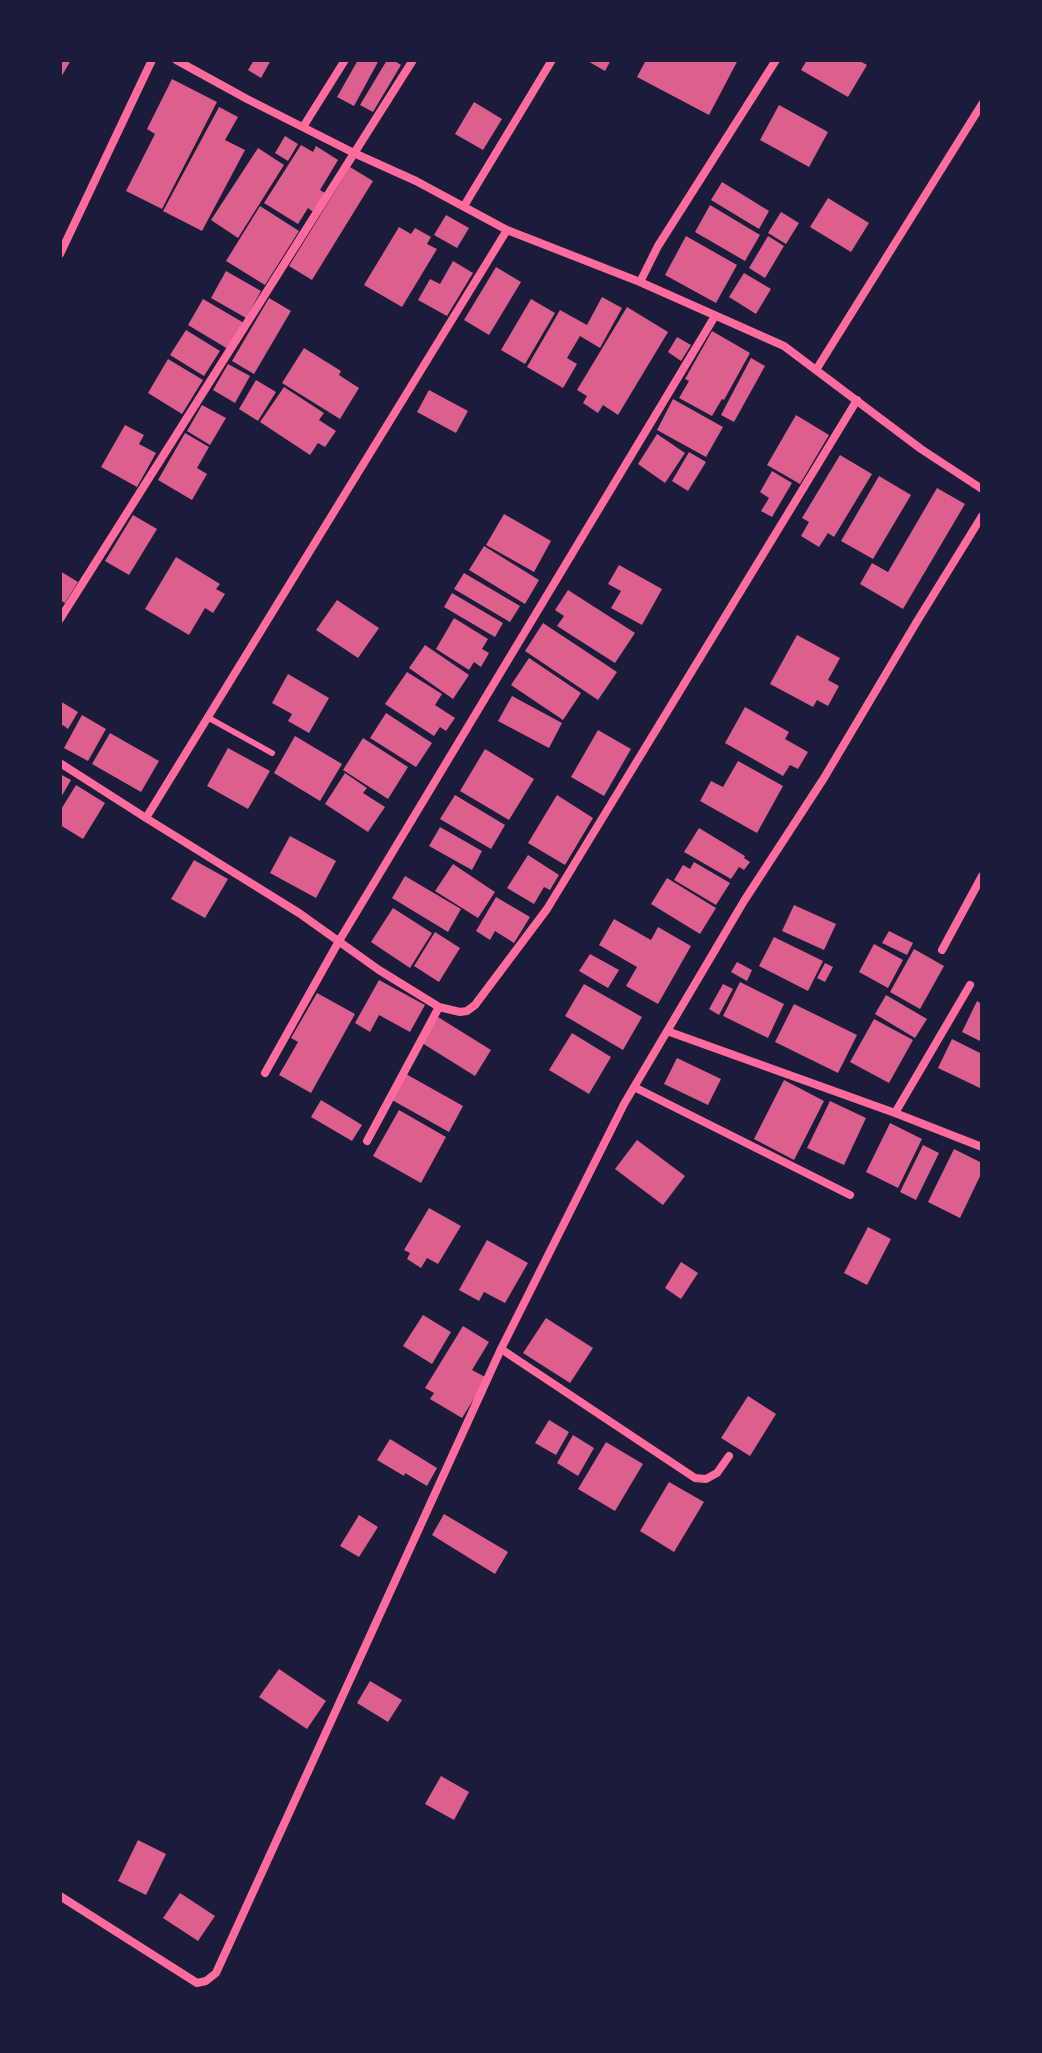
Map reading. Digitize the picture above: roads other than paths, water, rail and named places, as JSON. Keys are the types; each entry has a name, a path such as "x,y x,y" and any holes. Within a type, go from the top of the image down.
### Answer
{"street":[{"path":"60,254 152,60"},
{"path":"176,60 507,230 640,282 784,346 921,449 982,489"},
{"path":"303,127 345,60"},
{"path":"60,619 413,60"},
{"path":"464,206 552,60"},
{"path":"640,282 658,246 776,60"},
{"path":"816,370 982,104"},
{"path":"146,818 507,230"},
{"path":"265,1073 339,941 715,316"},
{"path":"60,763 299,913 379,970 439,1007 465,1012 475,1005 547,909 857,400"},
{"path":"60,1896 197,1983 206,1981 216,1973 501,1349 634,1087 744,901 824,778 982,516"},
{"path":"942,950 982,876"},
{"path":"895,1113 970,985"},
{"path":"367,1141 439,1007"},
{"path":"667,1031 982,1147"},
{"path":"634,1087 850,1195"},
{"path":"501,1349 695,1478 706,1479 717,1473 729,1456"}],"lane":[{"path":"207,717 272,753"}]}
